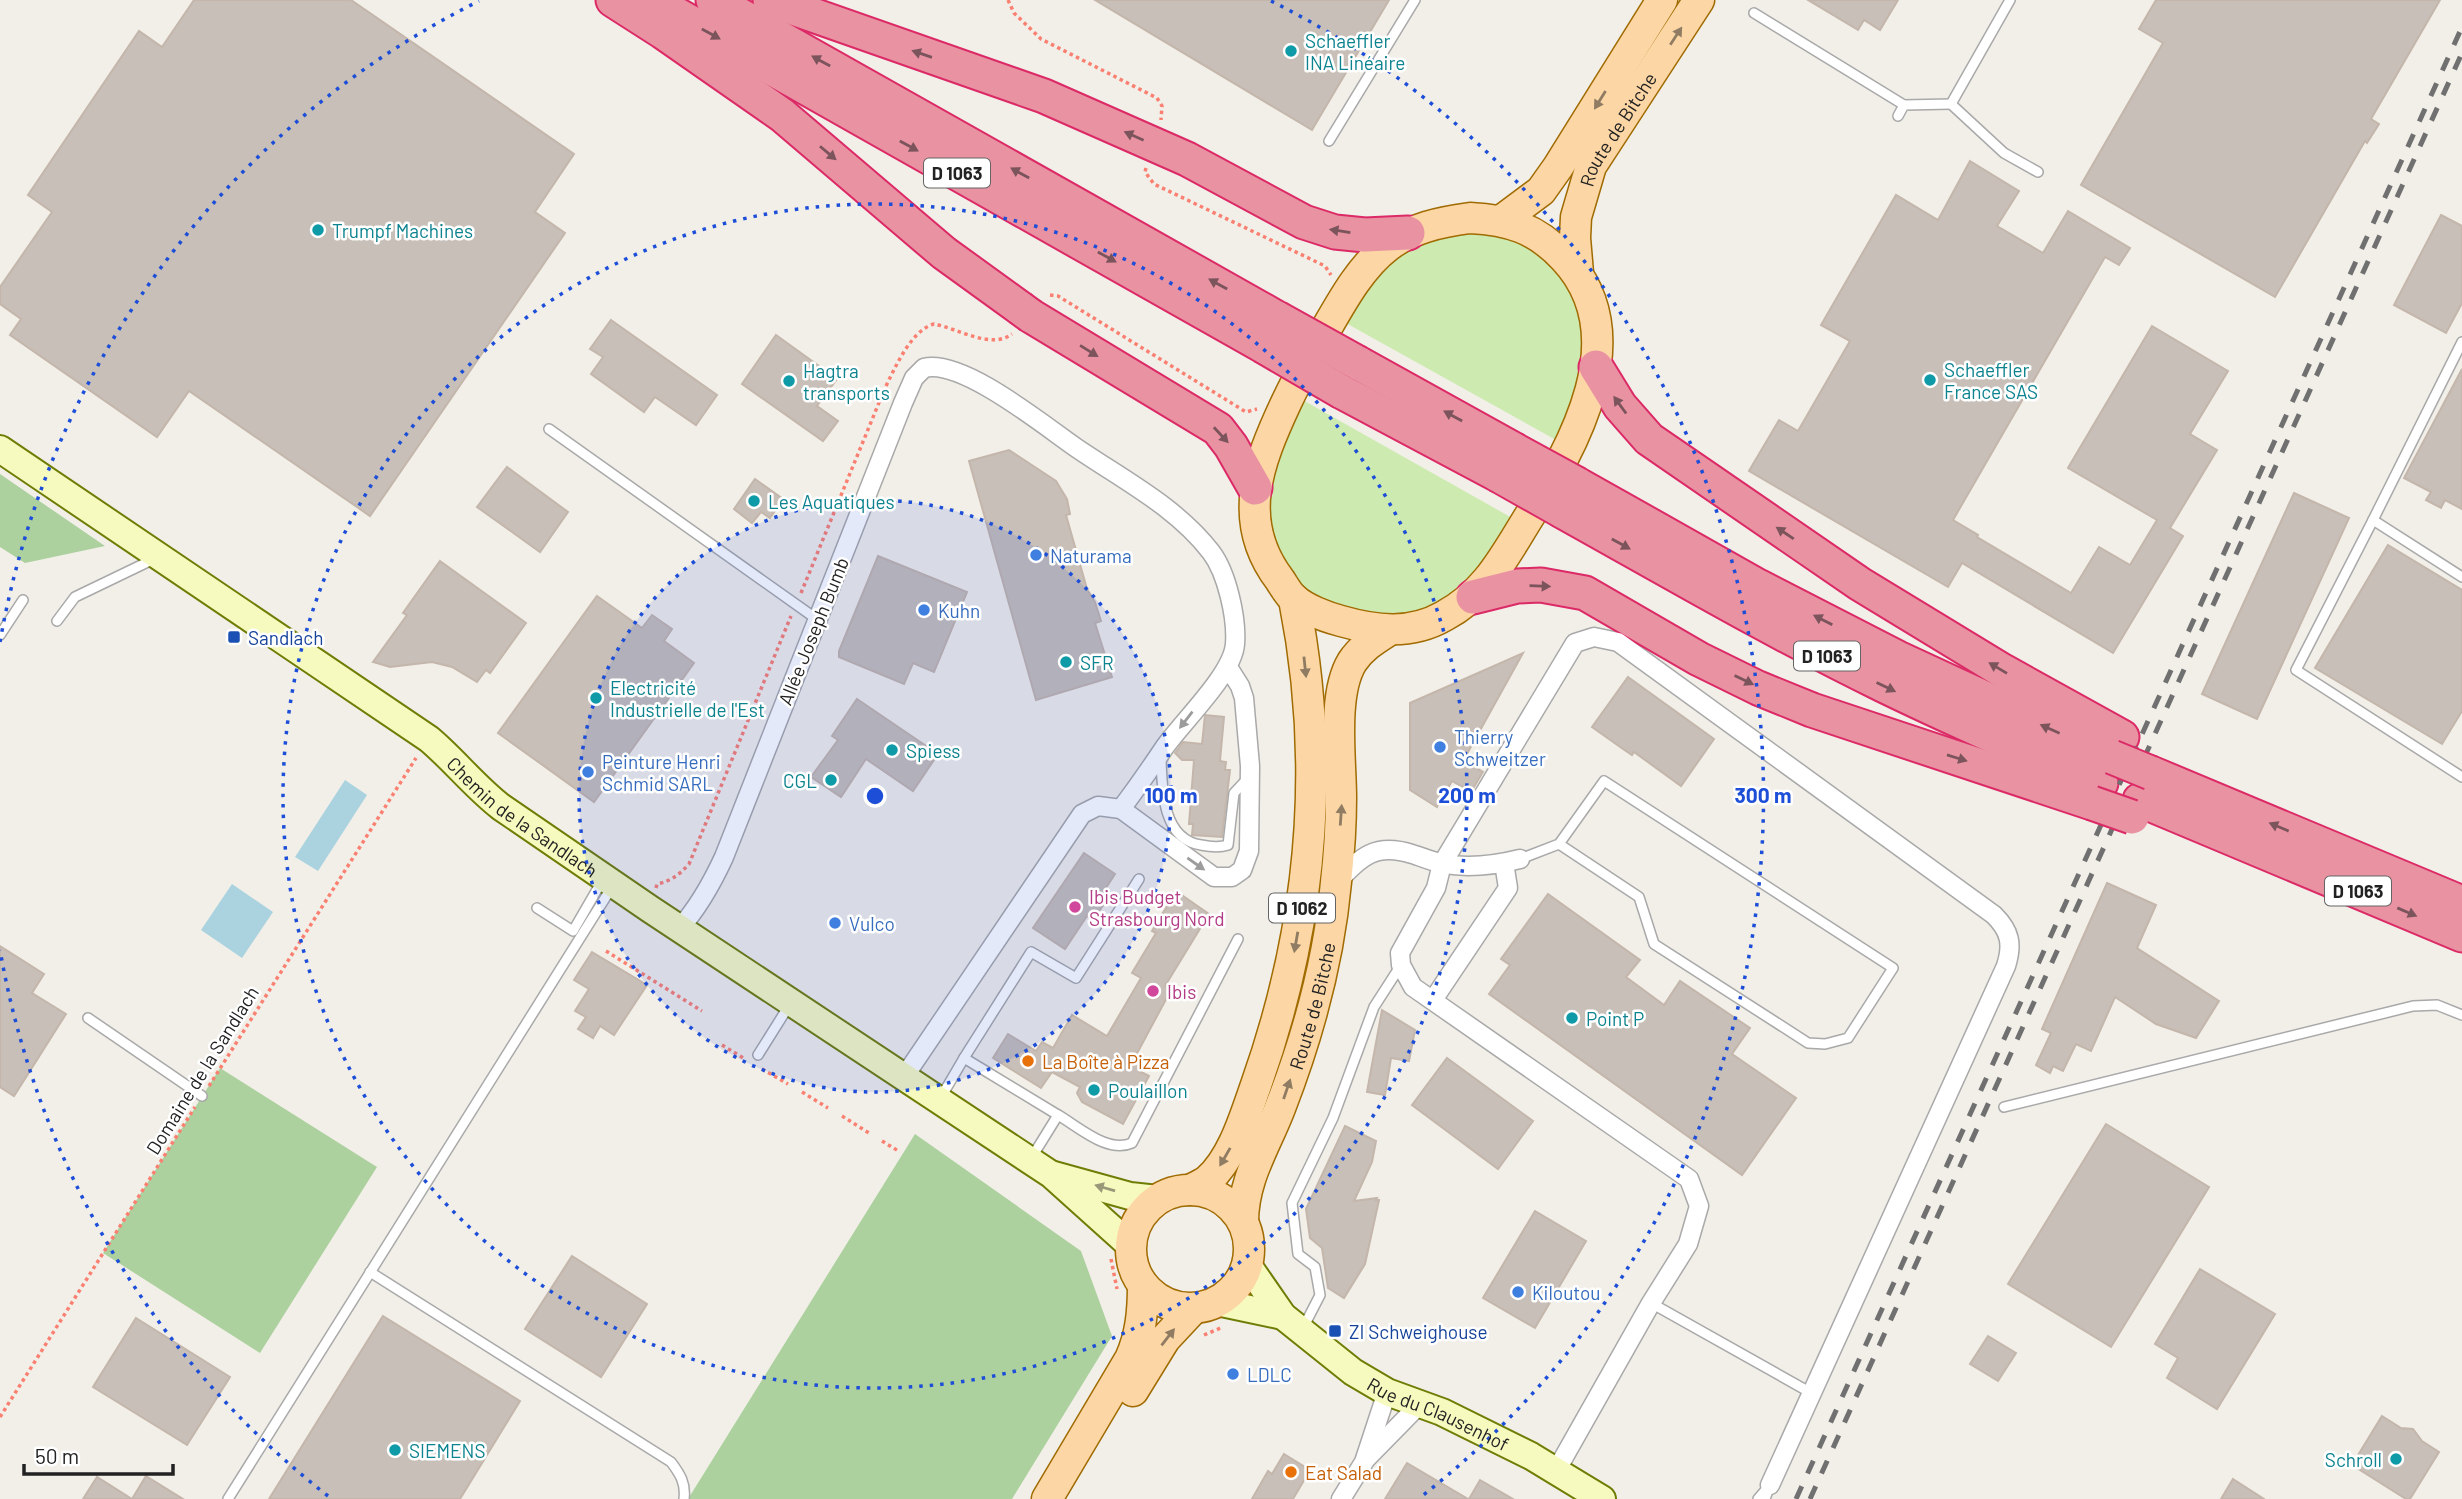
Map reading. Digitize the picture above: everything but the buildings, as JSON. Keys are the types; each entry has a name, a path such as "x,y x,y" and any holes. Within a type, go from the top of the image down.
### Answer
{"highway":[{"path":"613,0 782,115 944,253 1028,311 1218,429 1255,488"},
{"name":"D 1063","path":"651,0 1270,332 1358,363 1506,462 1569,497 1758,586 2107,770 2462,903"},
{"name":"D 1063","path":"713,0 1270,332 1342,392 1506,462"},
{"path":"770,0 1044,96 1186,159 1304,222 1335,232 1408,233"},
{"path":"1596,367 1620,406 1649,439 1860,584 2003,671 2107,770 2155,790"},
{"path":"1473,597 1517,586 1541,585 1585,593 1699,659 1769,692 1865,729 2035,783 2107,770"},
{"name":"D 1063","path":"2155,790 2462,935"}],"main road":[{"name":"Route de Bitche","path":"1502,220 1530,201 1552,175 1662,0"},
{"name":"Route de Bitche","path":"1578,273 1576,217 1591,166 1699,0"},
{"path":"1470,218 1502,220 1551,244 1578,273 1593,303 1598,336 1596,367 1582,420 1546,490 1499,565 1473,597 1442,618 1419,626 1388,631 1329,618 1294,599 1271,568 1263,550 1254,507 1255,488 1269,439 1308,357 1366,268 1384,249 1408,233 1444,222 1470,218"},
{"name":"Route de Bitche","path":"1190,1190 1207,1181 1223,1163 1238,1132 1277,1021 1298,933 1309,851 1312,777 1305,666 1294,599"},
{"name":"Route de Bitche","path":"1243,1223 1246,1188 1280,1109 1308,1028 1325,953 1336,883 1341,802 1340,702 1343,683 1352,662 1366,645 1388,631"},
{"path":"1047,1499 1138,1342 1143,1306 1130,1288 1133,1267 1118,1248 1144,1212 1158,1199 1190,1190 1203,1191 1226,1202 1243,1223 1249,1250 1241,1279 1210,1318 1165,1339 1068,1499"},
{"path":"1130,1288 1174,1307 1210,1318"}],"street":[{"name":"Allée Joseph Bumb","path":"679,929 710,887 724,856 903,403 914,378 924,368 938,366 988,387 1158,501 1195,533 1213,555 1233,609 1235,645 1228,667"},
{"name":"Chemin de la Sandlach","path":"0,449 429,739 450,757 485,795 501,807 679,929 1029,1161 1052,1175 1130,1196 1158,1199"},
{"path":"1556,1471 1651,1303 1688,1244 1699,1206 1689,1179 1413,987 1401,965 1400,953 1436,888 1442,864 1575,643 1594,637 1618,642 1994,915 2004,925 2011,944 2006,966 1764,1494"},
{"path":"904,1077 1082,814 1098,806 1121,809 1214,877 1232,877 1242,870 1249,851 1250,777 1244,698 1228,667 1121,809"},
{"path":"1336,883 1356,862 1375,850 1398,849 1442,864 1468,865 1512,861 1508,888 1433,1000"},
{"name":"Chemin de la Sandlach","path":"1052,1175 1118,1248"},
{"name":"Rue du Clausenhof","path":"1247,1264 1292,1324 1353,1372 1387,1391 1442,1412 1531,1456 1602,1499"},
{"name":"Rue du Clausenhof","path":"1210,1318 1292,1324"},
{"path":"1364,1462 1387,1391"},
{"path":"1341,1499 1364,1462 1420,1404"}],"lane":[{"path":"1329,141 1415,0"},
{"path":"1951,104 2010,0"},
{"path":"1754,13 1904,105 1951,104 2004,153 2038,172"},
{"path":"1898,116 1904,105"},
{"path":"2462,342 2297,670 2462,777"},
{"path":"549,429 818,620"},
{"path":"2373,520 2462,577"},
{"path":"57,621 75,597 158,557"},
{"path":"0,635 23,600"},
{"path":"1161,753 1163,796 1172,824 1185,840 1196,845 1220,848 1228,845 1234,793 1250,777"},
{"path":"1512,861 1559,844 1604,781 1893,968 1848,1038 1825,1044 1808,1043 1654,944 1639,897 1559,844"},
{"path":"939,1100 1031,952 1076,978 1139,879"},
{"path":"537,908 573,931 610,880"},
{"path":"228,1499 580,935 610,880"},
{"path":"964,1058 1112,1146 1122,1147 1132,1143 1238,939"},
{"path":"1292,1324 1320,1295 1315,1267 1298,1254 1292,1203 1333,1118 1374,1007 1401,965"},
{"path":"758,1055 790,1002"},
{"path":"2004,1107 2413,1006 2437,1005 2462,1015"},
{"path":"88,1018 202,1096"},
{"path":"1029,1161 1058,1115"},
{"path":"370,1272 671,1462 682,1476 684,1499"},
{"path":"1651,1303 1812,1394"}],"path":[{"path":"1008,0 1014,13 1041,39 1157,98 1163,115 1158,129"},
{"path":"1148,159 1145,172 1154,184 1325,265 1334,280"},
{"path":"650,909 657,884 670,881 689,864 884,388 896,364 919,332 934,324 987,340 1004,340 1011,335 1028,311 1058,296 1246,412 1268,403"},
{"name":"Domaine de la Sandlach","path":"0,1417 429,739"},
{"path":"606,951 702,1011"},
{"path":"722,1045 747,1060"},
{"path":"762,1069 788,1084"},
{"path":"802,1092 828,1108"},
{"path":"842,1116 869,1133"},
{"path":"882,1141 900,1152"},
{"path":"1118,1248 1111,1259 1130,1288"}],"green space":[{"path":"1472,231 1504,234 1536,251 1562,279 1579,313 1585,349 1582,373 1556,440 1344,322 1373,278 1398,255 1421,243"},
{"path":"1301,399 1514,519 1486,559 1444,603 1407,617 1337,612 1311,594 1287,569 1270,534 1267,490"},
{"path":"0,474 105,546 25,563 0,547"},
{"path":"220,1068 377,1167 260,1353 103,1253"},
{"path":"915,1134 1081,1251 1112,1336 1012,1499 688,1499"}],"water":[{"path":"345,780 367,795 318,871 295,857"},
{"path":"232,884 273,912 242,958 201,930"}],"railway":[{"path":"1796,1499 2462,27"},
{"path":"1810,1499 2462,53"}],"place":[{"name":"Schaeffler INA Linéaire","path":"1291,51"},
{"name":"Trumpf Machines","path":"318,230"},
{"name":"Schaeffler France SAS","path":"1930,380"},
{"name":"Hagtra transports","path":"789,381"},
{"name":"Les Aquatiques","path":"754,501"},
{"name":"Naturama","path":"1036,555"},
{"name":"Kuhn","path":"924,610"},
{"name":"Sandlach","path":"234,637"},
{"name":"SFR","path":"1066,662"},
{"name":"Electricité Industrielle de l'Est","path":"596,698"},
{"name":"Thierry Schweitzer","path":"1440,747"},
{"name":"Spiess","path":"892,750"},
{"name":"Peinture Henri Schmid SARL","path":"588,772"},
{"name":"CGL","path":"831,780"},
{"name":"Ibis Budget Strasbourg Nord","path":"1075,907"},
{"name":"Vulco","path":"835,923"},
{"name":"Ibis","path":"1153,991"},
{"name":"Point P","path":"1572,1018"},
{"name":"La Boîte à Pizza","path":"1028,1061"},
{"name":"Poulaillon","path":"1094,1090"},
{"name":"Kiloutou","path":"1518,1292"},
{"name":"ZI Schweighouse","path":"1335,1331"},
{"name":"LDLC","path":"1233,1374"},
{"name":"SIEMENS","path":"395,1450"},
{"name":"Schroll","path":"2396,1459"},
{"name":"Eat Salad","path":"1291,1472"}]}
